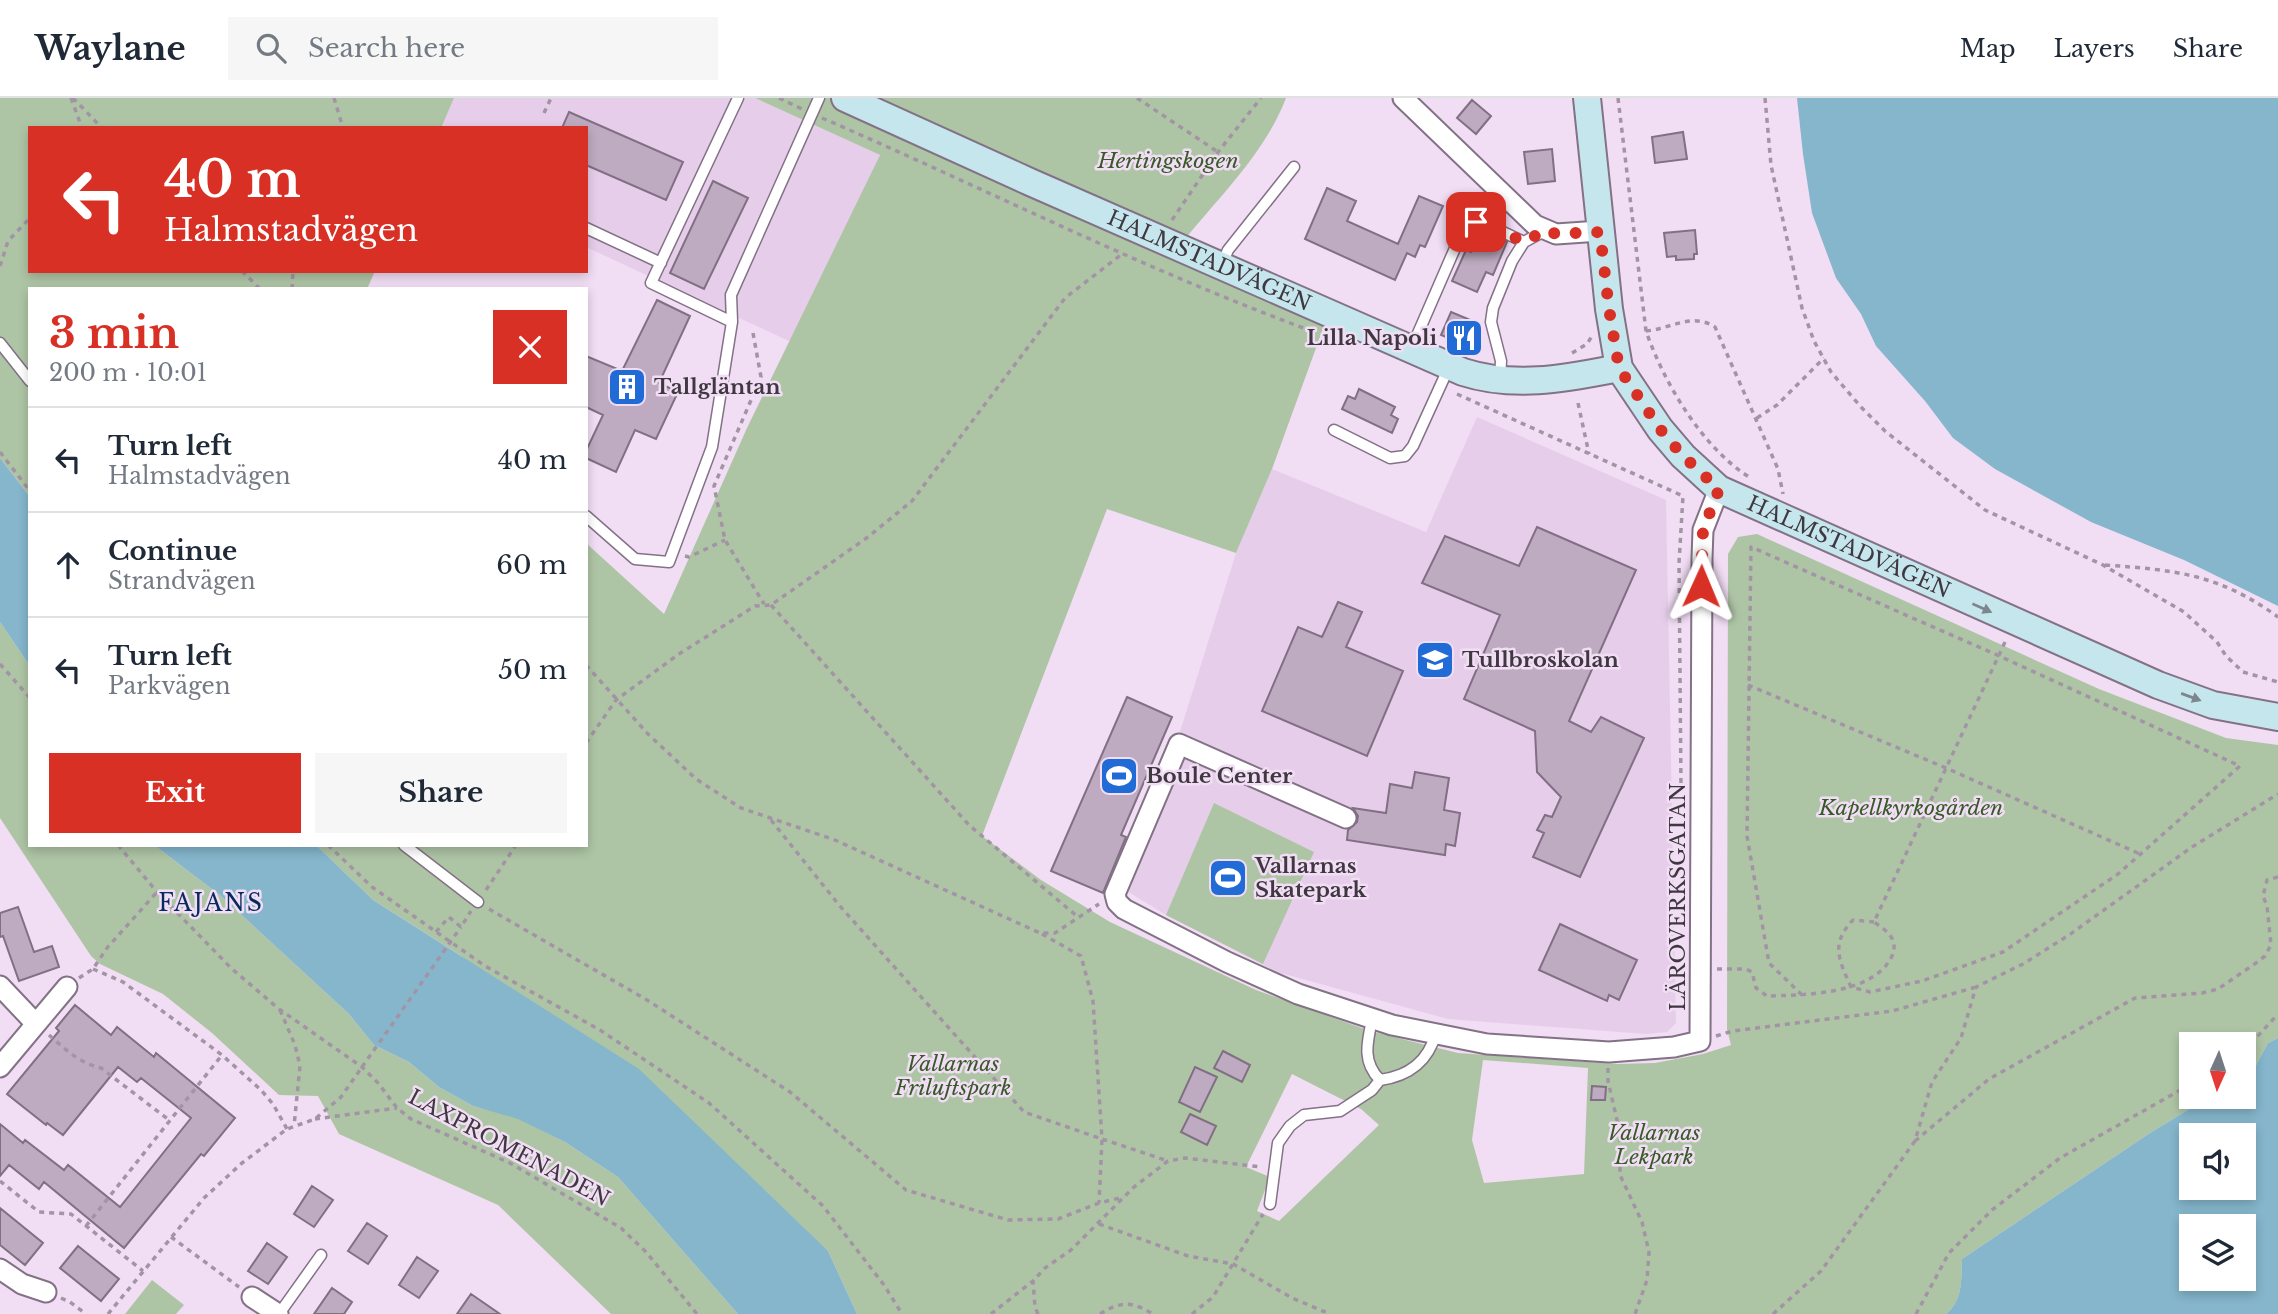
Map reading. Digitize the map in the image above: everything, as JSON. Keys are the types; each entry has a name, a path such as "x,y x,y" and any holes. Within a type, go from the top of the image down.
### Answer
{"main road":[{"name":"HALMSTADVÄGEN","path":"845,98 1220,267 1412,349 1444,376 1470,374 1500,381 1538,382 1619,368 1660,429 1683,456 1719,489 1781,500 2158,685 2213,705 2278,717"},
{"path":"1587,98 1609,309 1619,368"}],"street":[{"path":"1403,98 1535,225 1556,234 1600,232"},
{"name":"LÄROVERKSGATAN","path":"1115,894 1117,902 1124,909 1227,962 1298,994 1372,1020 1487,1044 1609,1052 1674,1047 1700,1041 1702,558 1703,530 1719,489"},
{"path":"1115,894 1179,744 1346,818"},
{"path":"0,986 36,1024"},
{"path":"0,1067 67,987"},
{"path":"0,1269 22,1284 46,1292"},
{"path":"252,1297 279,1314"}],"lane":[{"path":"732,322 651,283 738,98"},
{"path":"588,518 635,559 669,562 712,447 732,322 731,295 819,98"},
{"path":"1220,267 1228,250 1294,167"},
{"path":"1412,349 1459,239 1468,227 1482,222 1524,242"},
{"path":"588,229 661,263"},
{"path":"1500,381 1501,361 1491,322 1493,308 1512,261 1524,242 1546,230"},
{"path":"0,343 28,378"},
{"path":"1334,430 1390,458 1405,456 1413,446 1444,376"},
{"path":"407,847 478,902"},
{"path":"1372,1020 1366,1059 1380,1080"},
{"path":"1270,1204 1278,1143 1290,1126 1304,1115 1340,1111 1372,1090 1380,1080 1399,1078 1420,1063 1431,1050 1436,1034"},
{"path":"279,1314 321,1255"}],"path":[{"path":"72,98 81,126"},
{"path":"72,98 100,126"},
{"path":"334,98 342,126"},
{"path":"544,113 551,98"},
{"path":"779,98 1122,254 1238,304 1319,334"},
{"path":"1137,98 1218,152"},
{"path":"1172,220 1218,152 1261,98"},
{"path":"1618,98 1646,331 1664,375 1695,422 1731,465 1756,481"},
{"path":"1765,98 1771,166 1802,309 1814,341 1831,372 1885,431 1985,510 2103,565 2184,612 2217,642 2226,656 2243,672 2278,682"},
{"path":"0,266 8,241 28,220"},
{"path":"771,605 868,537 912,501 1065,298 1122,254"},
{"path":"245,273 258,287"},
{"path":"1646,331 1693,320 1707,322 1715,327 1778,469 1781,500"},
{"path":"753,333 761,377 714,486 725,540 764,604"},
{"path":"1757,418 1777,405 1824,358"},
{"path":"1444,376 1588,454 1683,496"},
{"path":"1578,403 1588,454"},
{"path":"0,452 28,488"},
{"path":"671,554 689,557 725,540"},
{"path":"1710,970 1746,969 1752,972 1756,988 1767,996 1802,995 1823,994 1851,987 1875,975 1888,963 1895,948 1891,934 1874,922 1853,920 1844,929 1838,948 1839,963 1851,987 1870,992 1922,981 2003,951 2118,874 2240,766 1751,547 1747,836 1769,963 1802,995"},
{"path":"2103,565 2172,570 2214,580 2278,617"},
{"path":"588,740 616,700 679,654 755,606 771,605 969,825 1079,917"},
{"path":"1874,922 2006,640"},
{"path":"0,664 28,696"},
{"path":"588,667 648,734 696,779 741,808 835,840 1040,933 1081,956 1093,1001 1102,1139 1099,1203"},
{"path":"1748,685 1946,768 2140,854"},
{"path":"1700,1041 1733,1031 1892,1011 1976,987 2023,964 2069,935 2192,847 2278,794"},
{"path":"771,820 839,905 1024,1112 1168,1161 1185,1158 1275,1170"},
{"name":"LAXPROMENADEN","path":"119,847 231,968 279,1009 362,1067 397,1108 411,1119 510,1163 621,1228 646,1252 697,1314"},
{"path":"330,847 372,887 485,966 600,1030 709,1103 823,1206 884,1285 902,1314"},
{"path":"315,1119 341,1097 515,847"},
{"path":"1773,1314 1821,1271 1915,1141 1989,1079 2135,998 2202,993 2218,989 2265,956 2271,945 2264,886 2267,880 2278,877"},
{"path":"67,987 93,969 107,948 157,891"},
{"path":"1040,933 1055,933 1115,894"},
{"path":"478,902 647,1000 790,1092 906,1190 1008,1220 1058,1219 1099,1203 1124,1197"},
{"path":"436,932 449,917 461,927"},
{"path":"93,969 123,982 222,1055 261,1090 273,1104 287,1129"},
{"path":"1915,1141 1932,1082 1961,1038 1976,987"},
{"path":"279,1009 295,1045 300,1066 295,1126"},
{"path":"2256,1038 2278,1014"},
{"path":"36,1024 74,1057 101,1068 169,1120"},
{"path":"1609,1052 1608,1081 1620,1133 1620,1175 1642,1222 1649,1252 1647,1280 1634,1314"},
{"path":"86,1226 222,1055"},
{"path":"1916,1314 1948,1253 1992,1210 2060,1158 2179,1091"},
{"path":"108,1314 204,1198 242,1163 287,1129 315,1119 397,1108"},
{"path":"991,1314 1033,1281 1045,1268 1071,1250 1124,1197 1168,1161"},
{"path":"0,1181 40,1212 71,1214 143,1271"},
{"path":"1192,1314 1213,1297 1270,1204"},
{"path":"1098,1223 1188,1256 1234,1264 1292,1298 1330,1314"},
{"path":"170,1237 252,1297"},
{"path":"1033,1281 1038,1314"},
{"path":"46,1292 70,1302 86,1314"},
{"path":"1100,1314 1120,1304 1132,1304 1153,1314"}],"shaded area":[{"path":"454,98 755,98 880,155 791,342 588,248 588,126 441,126"},
{"name":"Tullbroskolan","path":"1477,417 1666,500 1676,1023 1667,1032 1646,1034 1448,1019 1277,972 1166,915 1127,891 1176,780 1188,742 1178,738 1236,553 1272,469 1426,532"}],"green space":[{"path":"0,98 454,98 442,126 28,126 28,273 374,273 368,287 28,287 28,494 0,458"},
{"name":"Vallarnas Friluftspark","path":"755,98 1286,98 1255,154 1186,238 1332,304 1272,469 1236,553 1107,509 982,836 1041,880 1110,922 1256,990 1370,1031 1458,1053 1618,1064 1655,1063 1703,1054 1731,1045 1727,1029 1728,554 1738,537 1757,534 2099,689 2226,738 2278,745 2278,1038 2268,1043 2256,1065 2256,1032 2179,1032 2179,1110 2188,1110 1962,1259 1961,1282 1956,1303 1946,1314 857,1314 828,1251 460,955 373,900 318,847 588,847 588,545 664,614 747,428 880,155","holes":["1483,1060 1588,1068 1584,1174 1484,1183 1472,1140","1292,1074 1361,1109 1379,1125 1279,1221 1257,1211 1270,1177 1246,1167"]},
{"path":"0,622 28,663 28,847 157,847 221,896 349,1014 374,1045 409,1062 439,1087 473,1106 518,1118 565,1142 618,1177 738,1314 611,1314 498,1205 339,1134 318,1096 279,1095 212,1033 163,994 100,964 91,956 0,818"},
{"name":"Vallarnas Skatepark","path":"1214,803 1314,852 1263,964 1166,915"},
{"path":"152,1280 184,1305 176,1314 125,1314"}],"water":[{"path":"1797,98 2278,98 2278,606 2184,560 2091,522 1995,469 1953,438 1925,401 1876,346 1861,314 1836,278 1812,213"},
{"path":"0,458 28,494 28,663 0,622"},
{"path":"157,847 318,847 373,900 639,1069 828,1251 857,1314 738,1314 618,1177 565,1142 518,1119 473,1106 439,1087 409,1062 374,1045 349,1014 221,896"},
{"path":"2278,1038 2278,1314 1946,1314 1956,1303 1961,1282 1962,1259 2150,1133 2188,1110 2256,1110 2256,1065 2268,1043"}],"building":[{"path":"1472,100 1491,116 1476,134 1457,118"},
{"path":"569,112 683,162 666,200 588,166 588,126 563,126"},
{"path":"1683,132 1687,159 1655,163 1652,137"},
{"path":"1552,149 1555,181 1528,184 1524,152"},
{"path":"713,181 748,198 704,289 670,273"},
{"path":"1327,188 1356,201 1347,221 1398,244 1419,196 1443,206 1425,247 1420,245 1415,257 1407,253 1395,280 1305,239"},
{"path":"1480,230 1507,242 1493,275 1486,272 1477,292 1452,281 1466,250 1471,252"},
{"path":"1695,230 1697,254 1694,254 1694,259 1676,260 1676,256 1667,257 1664,233"},
{"name":"Tallgläntan","path":"657,300 690,316 659,383 678,392 656,439 635,430 616,472 588,459 588,447 603,415 588,408 588,357 622,371"},
{"path":"1451,312 1480,324 1470,347 1441,335"},
{"path":"1359,389 1395,407 1391,415 1398,419 1392,433 1342,409 1348,396 1355,399"},
{"path":"1537,527 1636,570 1569,721 1591,732 1601,717 1644,738 1580,877 1533,857 1544,833 1537,830 1545,815 1552,817 1561,797 1537,772 1535,731 1464,699 1500,615 1422,583 1445,536 1519,566"},
{"path":"1338,602 1362,612 1346,647 1403,671 1367,756 1262,711 1298,627 1322,637"},
{"name":"Boule Center","path":"1127,697 1172,717 1121,835 1126,837 1103,893 1051,871"},
{"path":"1415,772 1449,778 1444,810 1460,813 1455,846 1446,844 1445,855 1347,840 1348,830 1357,822 1358,816 1353,808 1386,813 1390,784 1412,788"},
{"path":"18,907 34,952 52,946 59,967 19,981 3,936 0,937 0,913"},
{"path":"1560,924 1637,960 1619,1000 1609,995 1607,1001 1539,970"},
{"path":"75,1005 111,1035 117,1027 154,1057 156,1053 235,1118 204,1156 201,1154 124,1248 44,1182 39,1189 9,1165 0,1176 0,1124 64,1170 68,1165 120,1207 191,1118 141,1078 137,1082 118,1067 63,1135 7,1094 59,1031 56,1028"},
{"path":"1223,1051 1250,1065 1242,1082 1214,1068"},
{"path":"1195,1067 1217,1077 1200,1112 1179,1102"},
{"path":"1592,1086 1606,1087 1605,1100 1591,1100"},
{"path":"1190,1114 1216,1126 1207,1145 1181,1132"},
{"path":"312,1186 333,1200 314,1227 294,1214"},
{"path":"0,1208 43,1243 25,1265 0,1245"},
{"path":"367,1223 387,1236 368,1264 348,1251"},
{"path":"267,1243 287,1257 268,1284 248,1271"},
{"path":"78,1246 119,1279 101,1301 60,1268"},
{"path":"417,1257 438,1271 419,1298 399,1285"},
{"path":"332,1288 352,1302 344,1314 314,1314"},
{"path":"471,1294 500,1314 457,1314"}],"place":[{"name":"Lilla Napoli","path":"1464,338"},
{"name":"Tallgläntan","path":"627,387"},
{"name":"Tullbroskolan","path":"1435,660"},
{"name":"Boule Center","path":"1119,776"},
{"name":"Vallarnas Skatepark","path":"1228,878"}],"district":[{"name":"FAJANS","path":"211,903"}],"route":[{"path":"1476,222 1482,222 1524,242 1546,230 1556,234 1600,232 1619,368 1660,429 1683,456 1719,489 1703,530 1701,586"}],"park label":[{"name":"Hertingskogen","path":"1168,161"},
{"name":"Kapellkyrkogården","path":"1911,808"},
{"name":"Vallarnas Lekpark","path":"1654,1145"}]}
